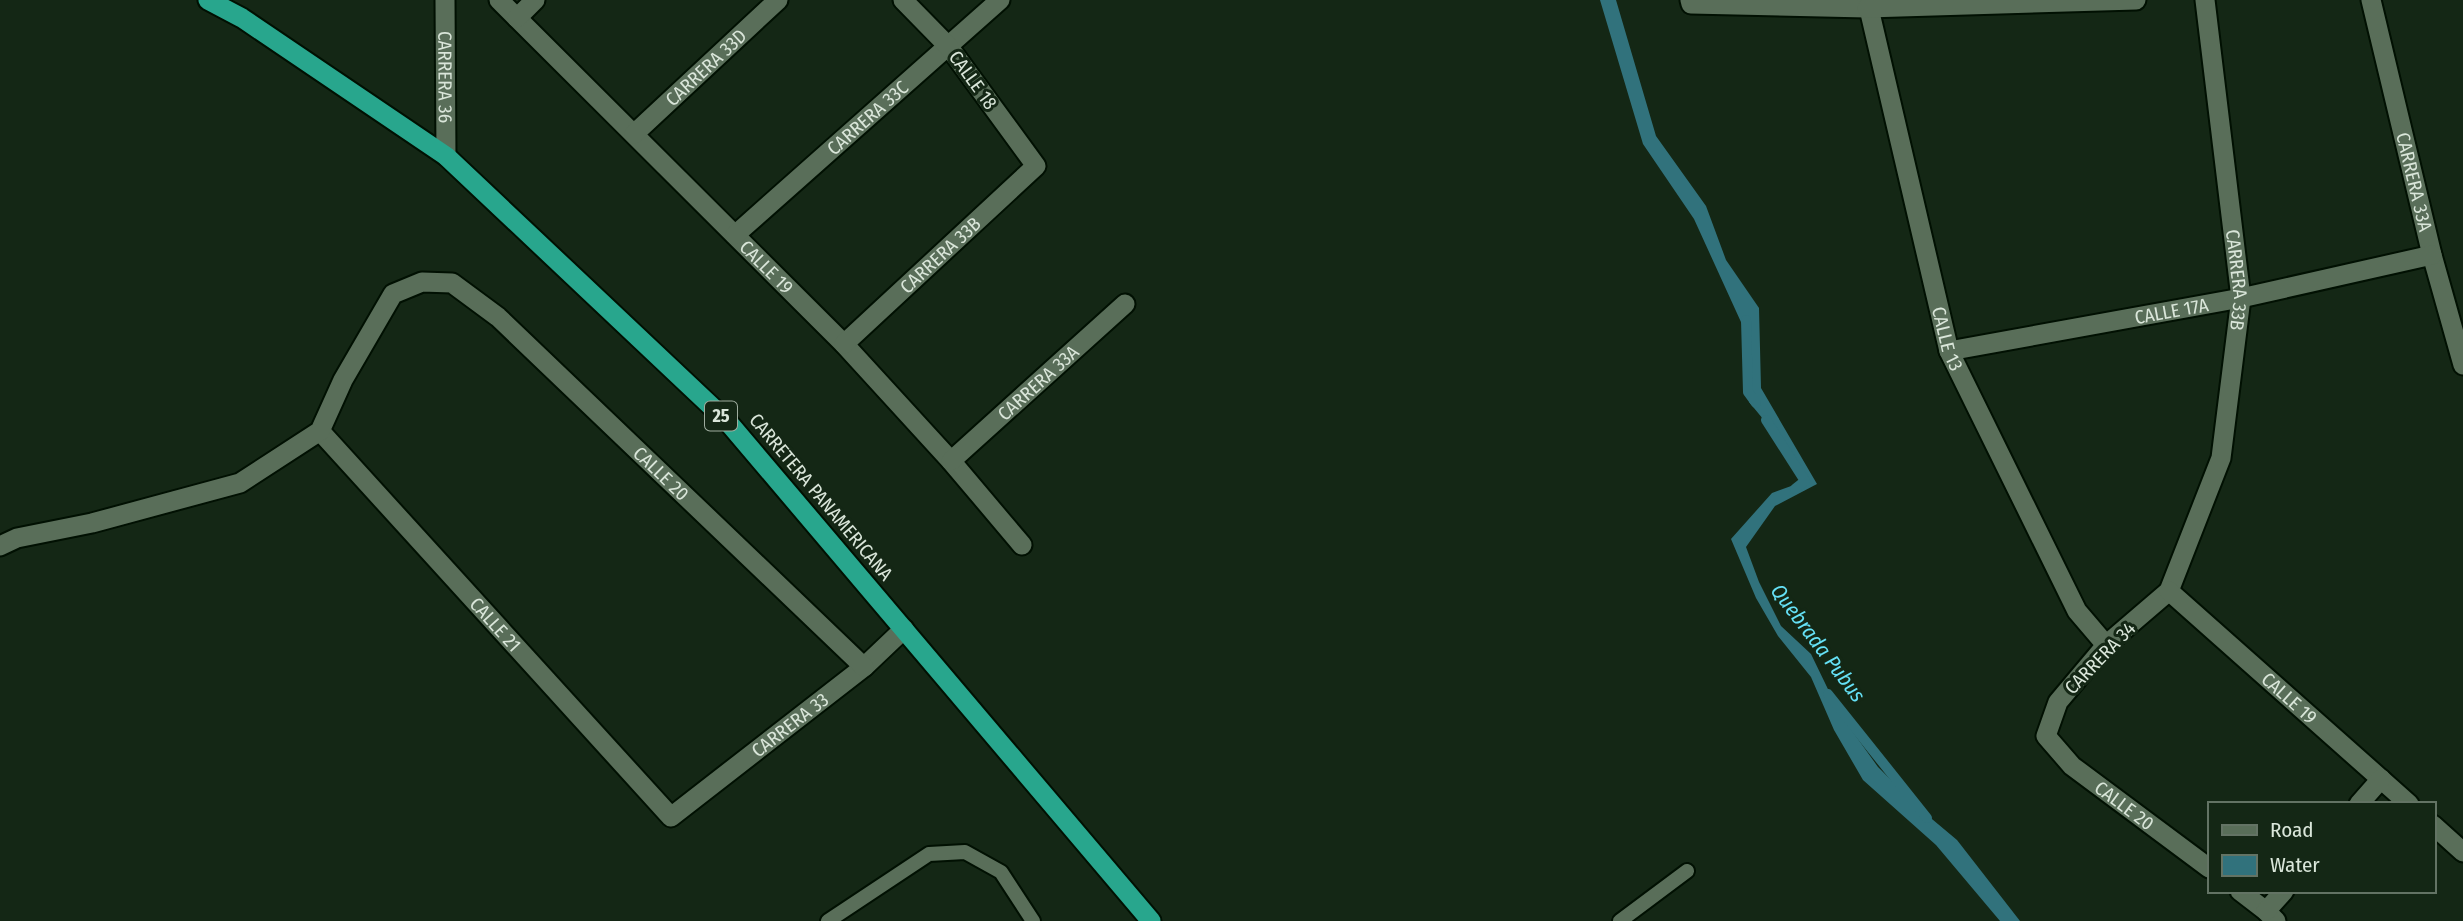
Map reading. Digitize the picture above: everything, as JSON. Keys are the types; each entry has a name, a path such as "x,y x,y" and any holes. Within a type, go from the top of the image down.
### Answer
{"highway":[{"name":"CARRETERA PANAMERICANA","path":"208,0 242,18 446,156 728,422 1151,921"}],"street":[{"name":"CARRERA 36","path":"445,0 446,156"},
{"name":"CALLE 19","path":"499,0 844,344 951,461 1022,545"},
{"path":"517,18 535,0"},
{"name":"CARRERA 33D","path":"634,134 778,0"},
{"name":"CALLE 18","path":"903,0 949,47 1036,166"},
{"name":"CARRERA 33C","path":"735,235 1000,0"},
{"path":"1690,2 1867,4 2136,0"},
{"name":"CARRERA 33B","path":"2169,592 2221,458 2241,298 2205,0"},
{"name":"CARRERA 33A","path":"2371,0 2432,256 2463,365"},
{"name":"CALLE 13","path":"1867,4 1949,351 2077,611 2106,646"},
{"name":"CARRERA 33B","path":"844,344 1036,166"},
{"name":"CALLE 17A","path":"1949,351 2241,298 2432,256"},
{"name":"CALLE 20","path":"320,431 343,380 393,294 422,282 452,283 498,317 864,667"},
{"name":"CARRERA 33A","path":"951,461 1125,304"},
{"path":"0,546 17,538 92,523 240,482 320,431"},
{"name":"CALLE 21","path":"320,431 671,817"},
{"name":"CALLE 19","path":"2169,592 2407,802"},
{"name":"CARRERA 34","path":"2046,736 2058,702 2106,646 2169,592"},
{"name":"CARRERA 33","path":"671,817 864,667 904,629"},
{"name":"CALLE 20","path":"2046,736 2072,766 2208,867"},
{"path":"2361,802 2381,779"},
{"path":"2435,827 2463,852"},
{"path":"2242,893 2271,916 2283,893"}],"lane":[{"path":"828,921 929,854 965,852 1001,872 1033,921"},
{"path":"1620,921 1687,871"}],"water":[{"path":"1600,0 1616,0 1656,136 1706,206 1726,260 1759,308 1761,388 1817,484 1775,506 1746,547 1759,582 1781,626 1811,654 1840,714 1878,767 1920,809 1957,840 2020,921 2000,921 1936,845 1863,780 1834,730 1811,677 1778,636 1756,598 1731,539 1772,493 1805,481 1782,442 1749,402 1746,333 1694,219 1643,144"}],"waterway":[{"name":"Quebrada Pubus","path":"1746,320 1748,392 1756,403"},
{"name":"Quebrada Pubus","path":"1766,420 1805,481 1795,489"},
{"name":"Quebrada Pubus","path":"1828,694 1927,818"}]}
